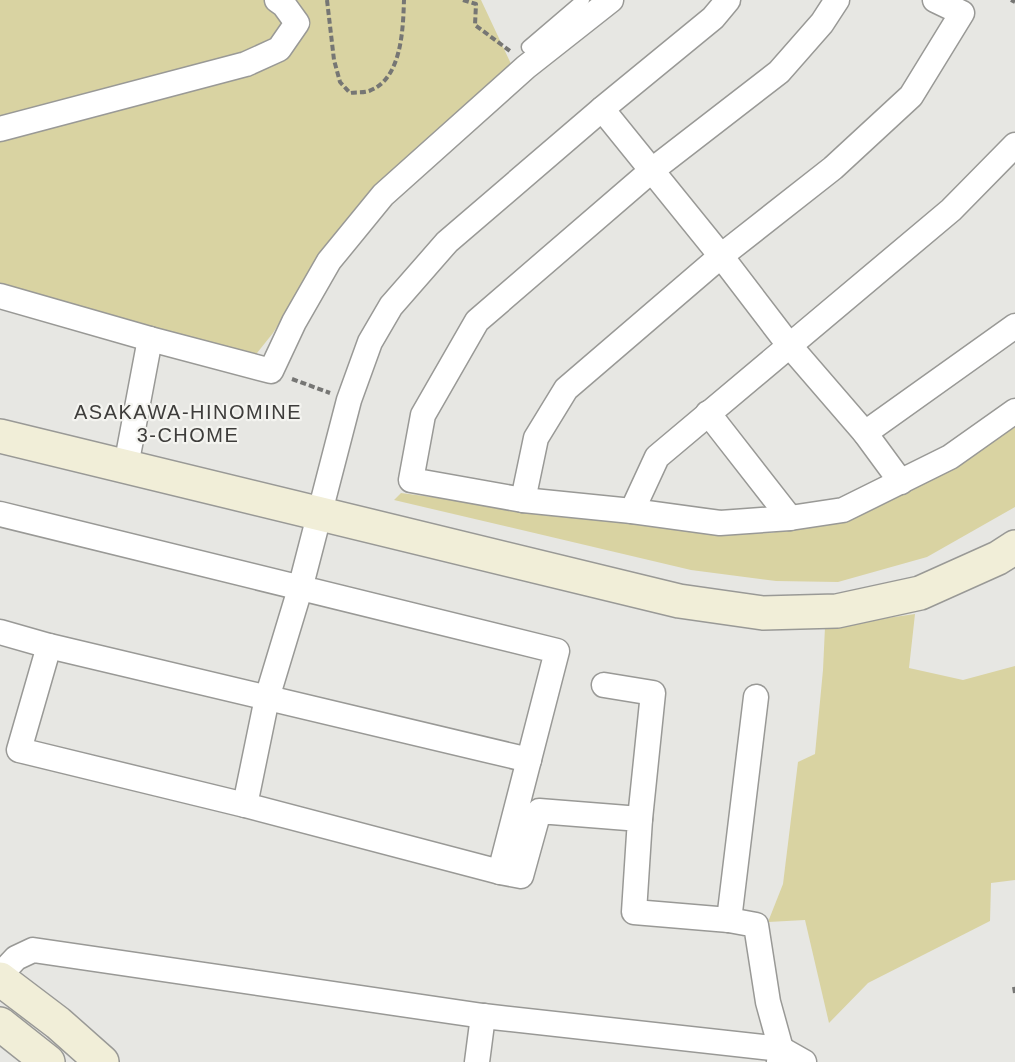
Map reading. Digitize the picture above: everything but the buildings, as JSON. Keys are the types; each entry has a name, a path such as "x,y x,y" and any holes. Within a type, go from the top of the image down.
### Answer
{"street":[{"path":"0,129 246,64 279,49 297,23 284,5 277,0"},
{"path":"0,296 271,371 294,322 329,261 383,195 526,67 611,0"},
{"path":"245,806 267,698 300,589 350,400 370,342 391,306 447,242 602,109 713,18 728,0"},
{"path":"837,0 822,22 779,72 651,171 477,321 423,414 411,480 523,500 720,523 790,518 843,510 950,457 1015,411"},
{"path":"523,500 536,438 566,390 721,256 833,168 911,96 962,13 935,0"},
{"path":"602,109 721,256 789,345 865,433 901,482"},
{"path":"632,511 657,457 951,210 1015,145"},
{"path":"865,433 1015,326"},
{"path":"126,466 150,339"},
{"path":"708,413 790,518"},
{"path":"0,436 679,601 763,613 837,611 920,593 998,558 1015,547"},
{"path":"0,514 557,651 500,872"},
{"path":"0,632 49,646 530,760"},
{"path":"49,646 19,750 521,876 539,811 640,819"},
{"path":"604,685 664,694 640,819 633,912 729,920 756,925 768,1002 780,1056"},
{"path":"729,920 756,697"},
{"path":"102,1062 0,977 15,958 33,950 483,1016 780,1056 804,1062"},
{"path":"477,1062 483,1016"},
{"path":"0,1024 48,1062"}],"lane":[{"path":"528,47 583,0"}],"path":[{"path":"327,0 334,60 340,82 350,93 370,91 390,75 402,39 404,0"},
{"path":"463,0 476,4 475,25 507,51 528,47"},
{"path":"1011,0 1015,2"},
{"path":"271,371 350,400"},
{"path":"1014,987 1015,993"}],"shaded area":[{"path":"0,0 481,0 512,66 300,290 273,333 253,358 0,289"},
{"path":"1015,427 1015,507 927,557 838,582 776,581 691,570 394,500 401,493 712,534 771,533 863,513 958,466"},
{"path":"915,614 909,668 963,680 1015,666 1015,880 991,883 990,921 868,983 829,1023 805,920 768,922 783,884 798,762 815,754 825,627"}],"district":[{"name":"ASAKAWA-HINOMINE 3-CHOME","path":"188,424"}]}
